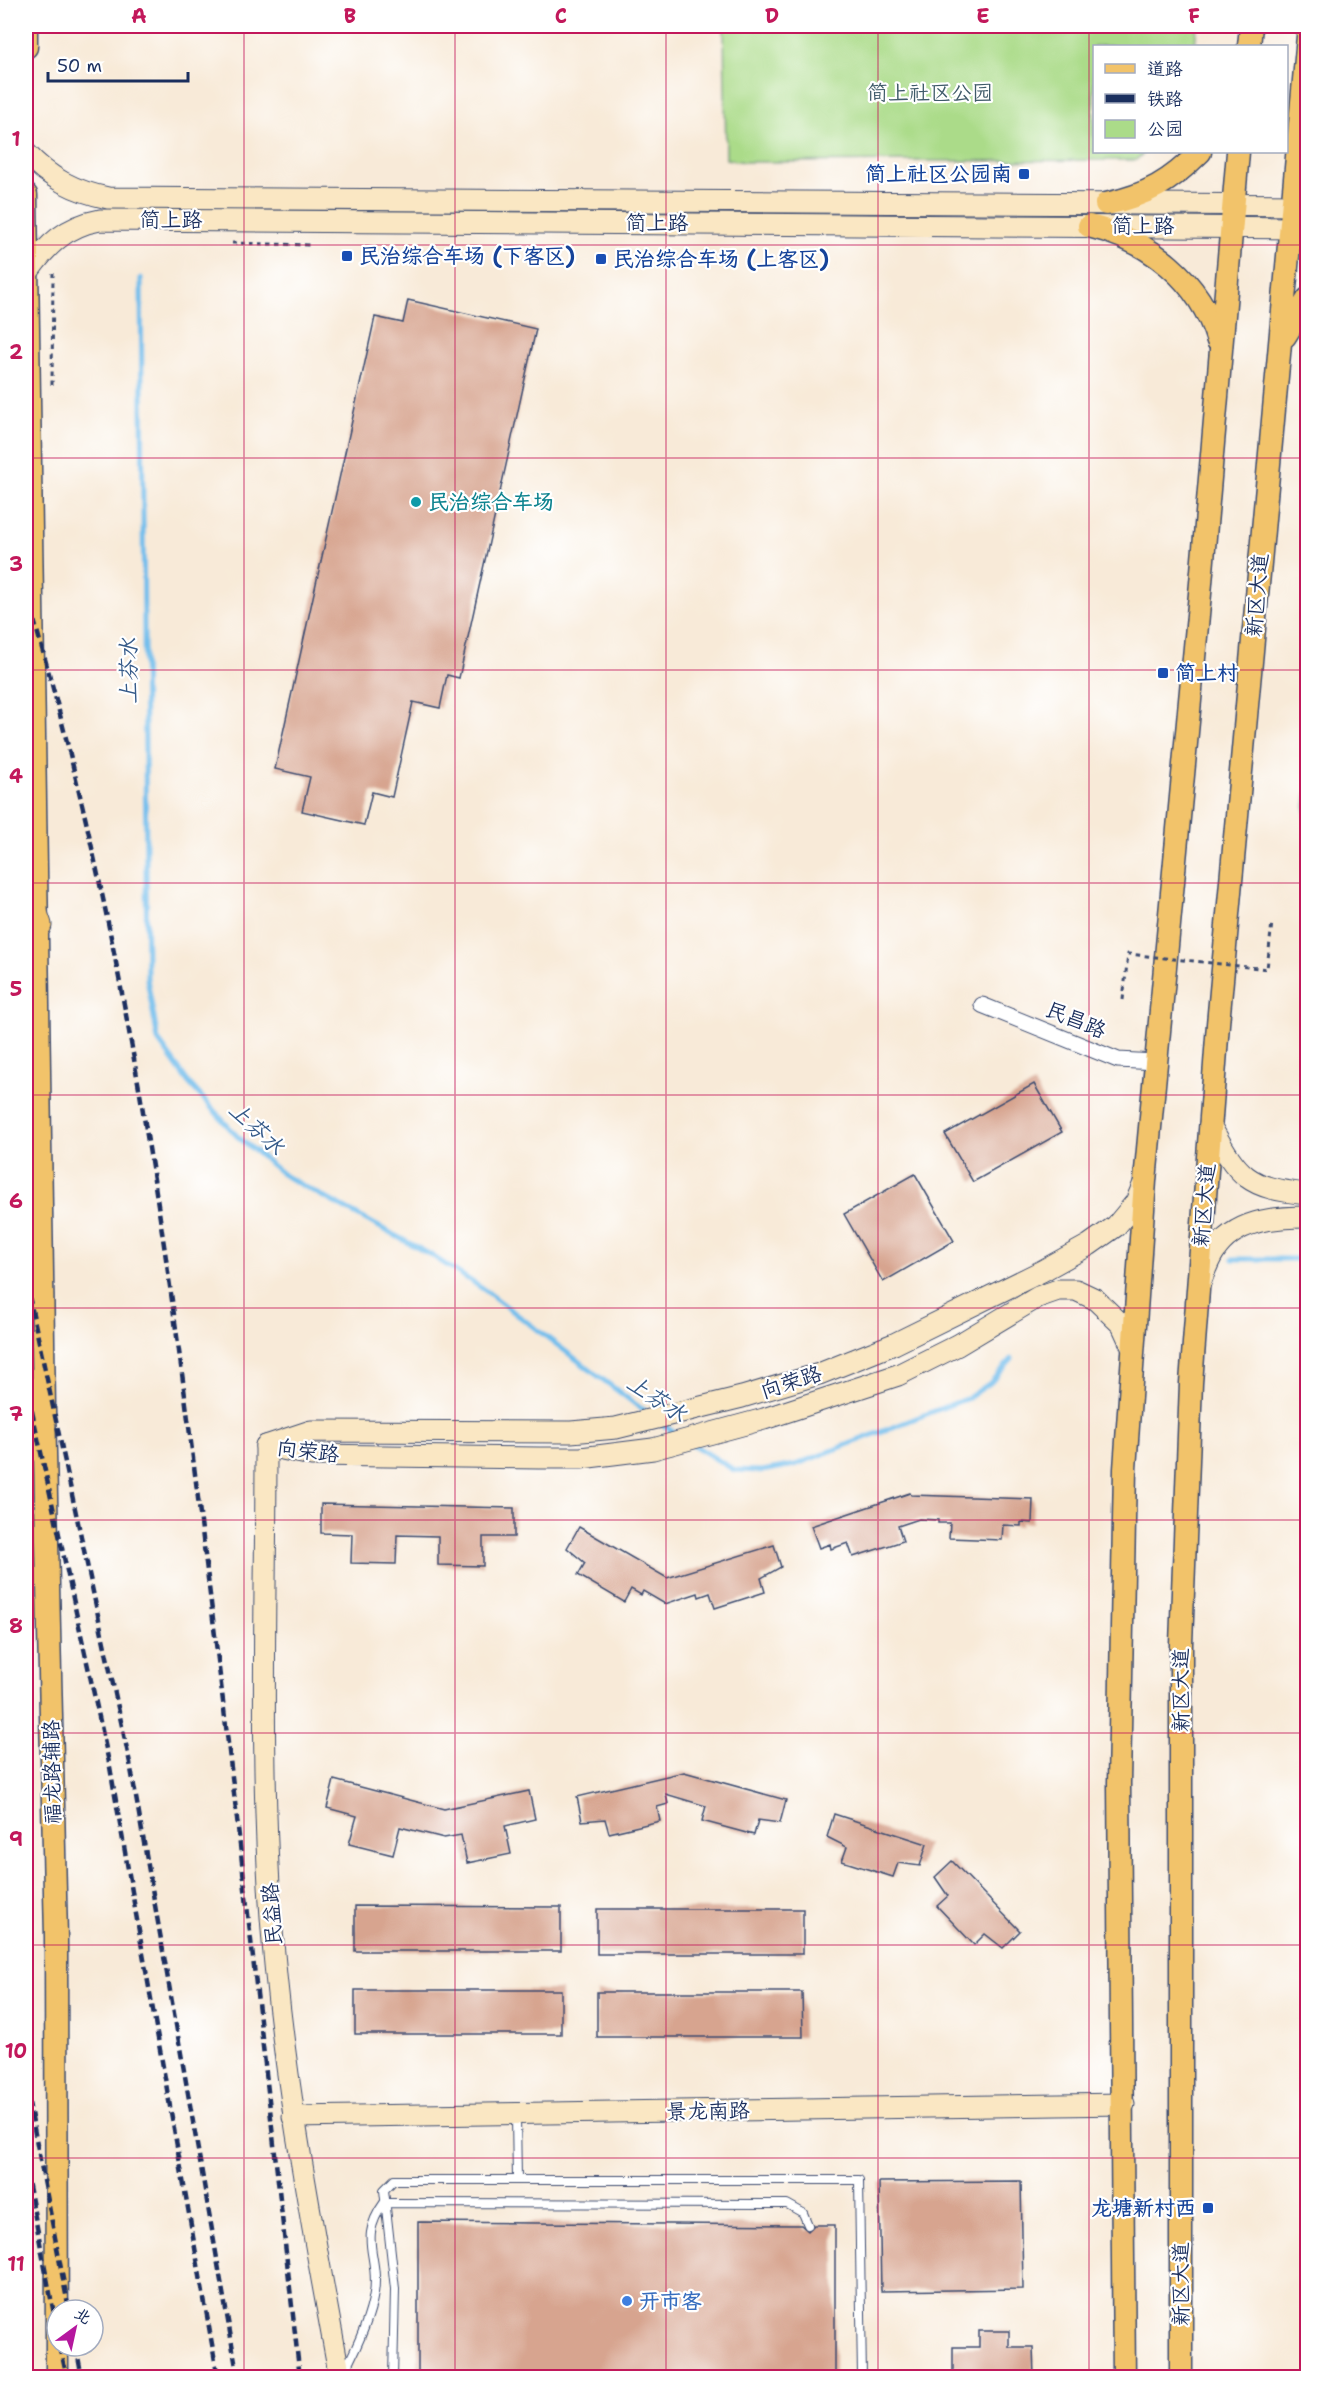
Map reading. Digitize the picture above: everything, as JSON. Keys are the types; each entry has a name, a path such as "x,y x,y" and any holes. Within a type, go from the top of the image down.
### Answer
{"highway":[{"path":"26,891 38,925"}],"main road":[{"path":"26,26 26,47"},
{"path":"1249,45 1251,26"},
{"name":"新区大道","path":"1181,2378 1182,1622 1187,1462 1197,1289 1210,1125 1279,351 1299,227 1307,49"},
{"name":"简上路","path":"26,153 39,167 69,187 108,198 1300,205"},
{"path":"1106,204 1152,191 1181,170 1199,153"},
{"path":"1124,2378 1120,1635 1125,1469 1145,1181 1238,153"},
{"name":"福龙路辅路","path":"26,195 56,1937 57,2378"},
{"name":"简上路","path":"28,272 52,242 70,230 100,220 1299,227"},
{"path":"1089,226 1133,241 1175,271 1200,300 1221,350"},
{"path":"1279,351 1290,326 1308,299"},
{"path":"1210,1125 1232,1165 1251,1181 1271,1189 1308,1194"},
{"name":"向荣路","path":"266,1446 310,1431 539,1432 616,1428 742,1397 819,1374 894,1344 1042,1271 1089,1245 1116,1226 1136,1202 1145,1181"},
{"path":"1197,1289 1214,1252 1229,1236 1249,1223 1269,1219 1308,1217"},
{"name":"向荣路","path":"266,1446 312,1455 581,1458 653,1449 764,1419 898,1375 958,1345 1038,1298 1058,1290 1076,1290 1095,1299 1122,1325 1132,1347"},
{"name":"民益路","path":"266,1446 265,1769 271,1916 293,2117 340,2378"},
{"name":"景龙南路","path":"293,2117 1124,2104"}],"street":[{"name":"民昌路","path":"982,1005 1118,1060 1156,1062"}],"lane":[{"path":"516,2114 517,2180"},
{"path":"393,2378 394,2289 384,2190 394,2181 859,2180 862,2378"},
{"path":"340,2378 351,2359 374,2292 369,2232 375,2216 384,2203"},
{"path":"384,2203 787,2204 803,2212 808,2225"}],"path":[{"path":"229,242 311,245"},
{"path":"52,385 51,281 56,264"},
{"path":"1123,1000 1128,954 1267,969 1272,922"}],"green space":[{"name":"简上社区公园","path":"724,26 1197,26 1195,45 1093,45 1093,153 1144,153 1136,160 745,162 726,159"},
{"path":"1307,792 1307,996 1305,806"}],"building":[{"name":"民治综合车场","path":"408,300 536,329 459,678 447,675 440,708 413,702 392,797 372,792 364,825 302,811 310,777 275,769 375,317 403,323"},
{"path":"1034,1084 1062,1132 973,1182 945,1134"},
{"path":"915,1174 954,1241 883,1282 844,1214"},
{"path":"910,1493 911,1495 1033,1499 1032,1523 1021,1522 1021,1526 1003,1525 1002,1540 949,1538 950,1523 919,1519 898,1526 903,1541 853,1557 848,1543 831,1549 830,1544 819,1548 811,1526"},
{"path":"321,1504 514,1508 514,1537 483,1537 483,1566 438,1565 438,1536 397,1535 396,1564 351,1563 352,1534 321,1533"},
{"path":"579,1527 667,1578 774,1545 781,1567 761,1578 765,1592 715,1608 710,1593 699,1597 698,1593 665,1604 643,1591 641,1595 631,1589 624,1602 578,1575 585,1563 567,1548"},
{"path":"684,1772 786,1800 780,1823 758,1820 754,1835 702,1821 706,1806 666,1794 668,1804 657,1807 660,1821 609,1833 605,1819 582,1821 577,1797"},
{"path":"334,1780 444,1809 529,1791 535,1819 505,1826 511,1854 467,1863 461,1835 444,1838 400,1827 393,1855 349,1844 357,1816 327,1808"},
{"path":"834,1814 927,1844 920,1866 898,1863 893,1877 842,1861 847,1847 827,1837"},
{"path":"952,1861 1020,1931 1003,1948 985,1934 974,1945 937,1906 948,1896 935,1877"},
{"path":"355,1906 561,1907 561,1951 355,1951"},
{"path":"597,1909 803,1909 803,1954 597,1954"},
{"path":"355,1990 561,1990 561,2034 355,2034"},
{"path":"597,1992 802,1992 803,2037 597,2037"},
{"path":"1021,2181 1023,2289 881,2291 879,2182"},
{"name":"开市客","path":"418,2222 801,2225 808,2231 814,2225 835,2225 835,2378 418,2378"},
{"path":"979,2331 1009,2331 1009,2347 1033,2347 1034,2378 953,2378 953,2347 979,2347"}],"waterway":[{"name":"上芬水","path":"141,278 147,979 158,1040 188,1082 237,1136 285,1176 431,1255 486,1291 647,1413"},
{"name":"上芬水","path":"1233,1259 1308,1259"},
{"name":"上芬水","path":"692,1444 734,1470 762,1471 795,1465 968,1398 990,1383 1012,1359"},
{"name":"上芬水","path":"662,1424 679,1436"}],"railway":[{"path":"26,593 59,710 88,828 113,947 155,1186 173,1306 217,1651 300,2378"},
{"path":"26,1282 130,1763 238,2378"},
{"path":"26,1384 110,1767 218,2378"},
{"path":"26,2087 67,2298"},
{"path":"26,2171 51,2298"},
{"path":"63,2358 67,2378"},
{"path":"78,2358 82,2378"}],"place":[{"name":"简上社区公园南","path":"1024,174"},
{"name":"民治综合车场 (下客区)","path":"347,256"},
{"name":"民治综合车场 (上客区)","path":"601,259"},
{"name":"民治综合车场","path":"416,502"},
{"name":"简上村","path":"1163,673"},
{"name":"龙塘新村西","path":"1208,2208"},
{"name":"开市客","path":"627,2301"}]}
